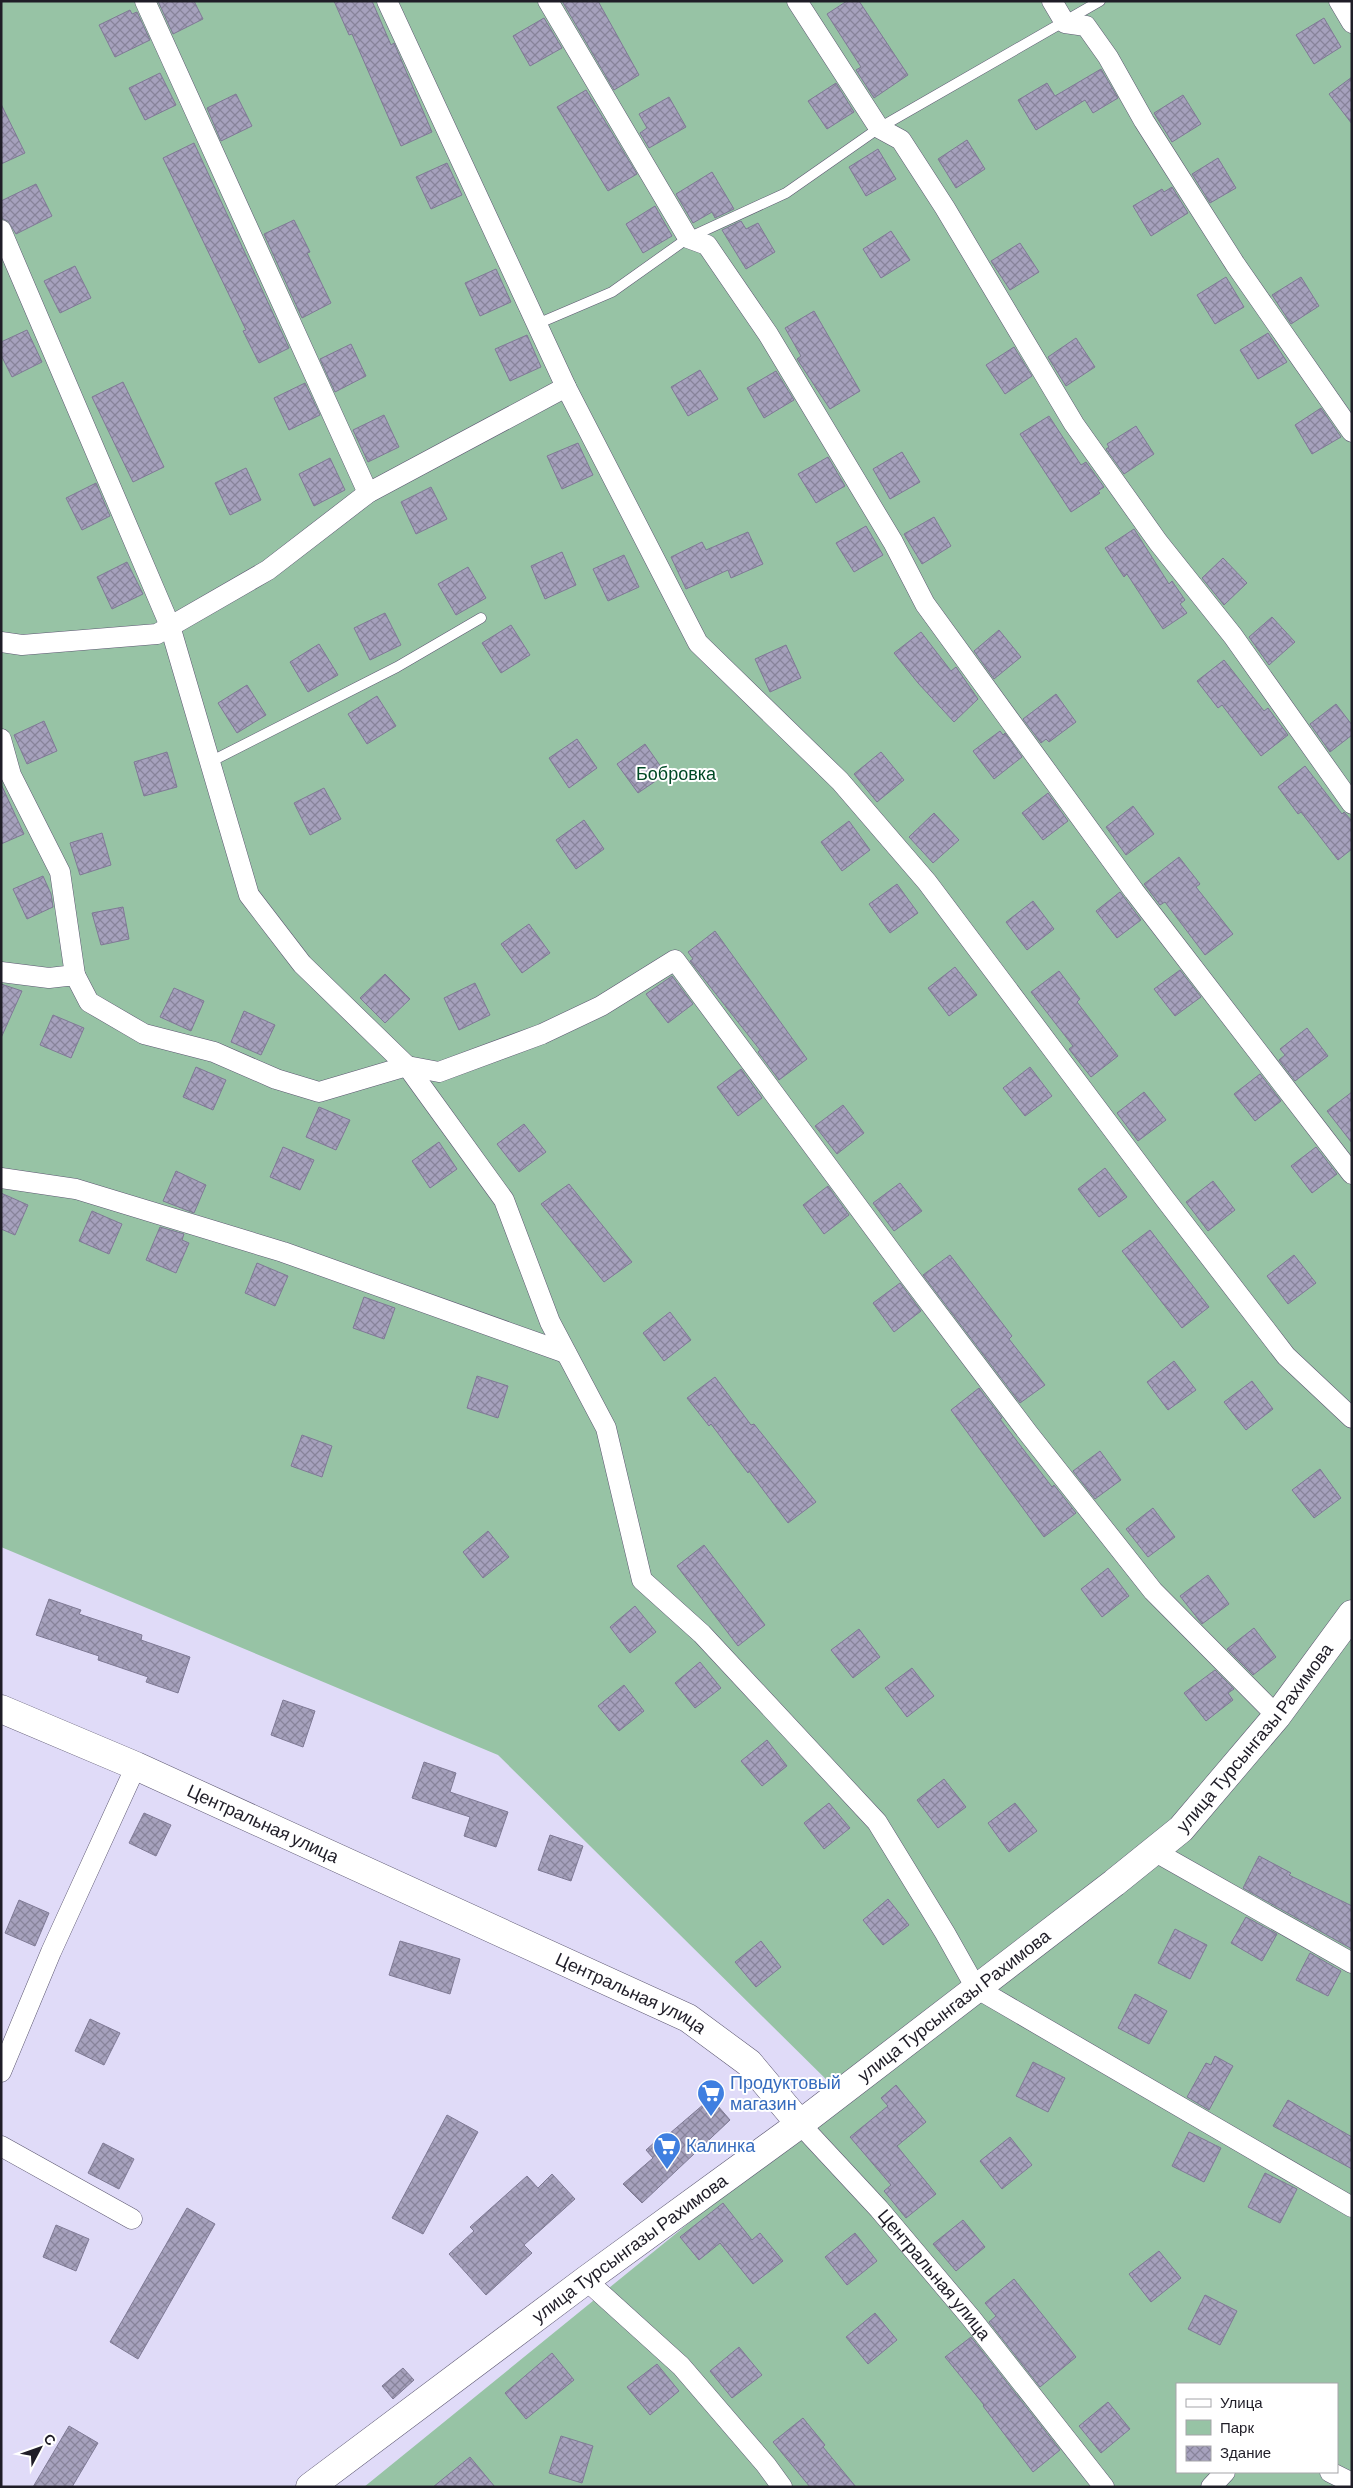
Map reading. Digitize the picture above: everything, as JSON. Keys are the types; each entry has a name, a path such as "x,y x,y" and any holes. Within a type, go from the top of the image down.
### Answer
{"street":[{"path":"145,1 368,493"},
{"path":"387,1 566,387 698,643 840,781 927,882 1159,1191 1286,1356 1352,1418"},
{"path":"548,1 688,238 708,245 768,334 893,542 925,604 1134,891 1352,1174"},
{"path":"797,1 879,128 901,140 945,208 1074,424 1158,542 1233,636 1352,804"},
{"path":"1052,1 1065,24 1086,26 1108,57 1144,121 1235,264 1352,432"},
{"path":"1339,1 1352,23"},
{"path":"1,230 170,626 249,895 302,964 407,1066 504,1200 550,1322 606,1428 642,1580 702,1634 877,1822 946,1933 976,1988 1352,2207"},
{"path":"1,642 22,645 157,634 268,570 368,493 566,387"},
{"path":"1,738 11,775 60,872 76,975 90,1002 144,1034 214,1052 276,1079 320,1092 407,1066 439,1072 542,1034 601,1006 675,960 913,1282 1028,1433 1153,1591 1277,1716"},
{"path":"1,972 49,978 76,975"},
{"path":"1,1178 76,1189 283,1252 566,1353"},
{"name":"улица Турсынгазы Рахимова","path":"310,2487 586,2280 800,2124 1181,1829 1277,1716 1352,1614"},
{"name":"Центральная улица","path":"1,1710 136,1766 688,2018 749,2063 800,2124 879,2209 971,2318 1104,2487"},
{"path":"1,2072 51,1952 136,1766"},
{"path":"1154,1851 1352,1963"},
{"path":"1,2146 132,2218"},
{"path":"586,2280 682,2366 766,2465 782,2487"},
{"path":"1211,2487 1224,2473"},
{"path":"1332,2473 1352,2483"}],"lane":[{"path":"537,324 612,292 688,238 786,193 879,128 1065,24 1100,1"},
{"path":"210,762 397,667 482,618"}],"green space":[{"name":"Бобровка","path":"1,1 1352,1 1352,2487 364,2487 844,2097 498,1755 1,1547"}],"building":[{"path":"158,1 194,1 203,19 173,34"},
{"path":"334,1 372,1 391,45 394,43 432,132 401,146 352,34 349,35"},
{"path":"562,1 598,1 639,75 614,90"},
{"path":"847,1 859,1 908,75 874,98 856,70 861,67 827,14"},
{"path":"130,10 132,14 137,12 150,40 115,57 99,25"},
{"path":"544,18 562,48 530,66 513,36"},
{"path":"1324,18 1341,47 1314,64 1296,35"},
{"path":"1101,69 1118,98 1093,113 1085,100 1036,130 1018,100 1047,83 1055,96"},
{"path":"160,73 176,105 145,120 129,88"},
{"path":"1352,77 1352,124 1329,94"},
{"path":"836,83 854,112 827,129 808,101"},
{"path":"586,90 637,174 608,191 557,107"},
{"path":"236,94 252,126 221,141 207,108"},
{"path":"1183,95 1201,124 1172,142 1154,113"},
{"path":"669,97 686,127 649,148 640,133 647,128 639,114"},
{"path":"1,104 25,153 1,164"},
{"path":"967,140 985,169 956,188 938,159"},
{"path":"194,143 289,348 259,363 243,331 246,330 163,158"},
{"path":"878,149 896,179 866,196 849,167"},
{"path":"1218,158 1236,188 1210,203 1192,174"},
{"path":"447,163 462,195 431,209 416,177"},
{"path":"712,172 734,209 715,218 712,212 693,223 676,194"},
{"path":"36,184 52,216 16,234 8,221 1,218 1,201"},
{"path":"1172,187 1188,213 1151,236 1133,206 1162,189 1164,192"},
{"path":"655,206 672,236 643,253 626,224"},
{"path":"294,220 310,252 307,253 331,303 302,318 264,234"},
{"path":"741,221 746,229 758,223 775,252 746,269 722,230"},
{"path":"891,231 910,260 881,278 863,249"},
{"path":"1020,243 1039,272 1010,290 991,261"},
{"path":"75,266 91,298 60,313 44,281"},
{"path":"496,269 511,302 480,316 465,283"},
{"path":"1226,277 1244,307 1215,324 1197,295"},
{"path":"1301,277 1319,306 1291,324 1272,295"},
{"path":"814,311 860,391 830,409 797,359 801,356 785,328"},
{"path":"27,330 42,362 12,377 1,355 1,342"},
{"path":"1268,333 1287,362 1258,379 1240,350"},
{"path":"527,335 541,367 510,381 495,349"},
{"path":"1076,338 1095,367 1066,386 1048,357"},
{"path":"351,344 366,376 335,392 320,359"},
{"path":"1014,347 1032,376 1005,394 986,365"},
{"path":"700,370 718,399 688,416 671,387"},
{"path":"776,371 794,400 764,418 747,388"},
{"path":"123,382 164,467 133,482 92,397"},
{"path":"305,383 320,415 289,430 274,398"},
{"path":"1321,408 1341,437 1312,454 1295,425"},
{"path":"384,415 399,447 368,462 353,430"},
{"path":"1049,416 1081,465 1086,462 1104,487 1098,491 1100,493 1071,512 1020,434"},
{"path":"1136,426 1154,454 1124,474 1106,449 1109,447 1107,444"},
{"path":"578,443 593,475 562,489 547,456"},
{"path":"902,452 920,482 890,499 873,469"},
{"path":"828,457 845,486 816,503 798,474"},
{"path":"330,458 345,490 314,506 299,474"},
{"path":"246,468 261,500 230,515 215,483"},
{"path":"96,483 110,516 82,530 66,498"},
{"path":"431,487 447,519 416,534 401,502"},
{"path":"934,517 951,546 922,564 904,534"},
{"path":"866,526 883,555 854,572 836,543"},
{"path":"1134,529 1169,584 1172,581 1185,600 1180,604 1187,613 1163,629 1127,574 1124,577 1105,548"},
{"path":"748,532 763,564 731,578 728,570 686,589 671,557 702,542 706,550"},
{"path":"562,552 576,585 545,599 531,566"},
{"path":"624,555 639,587 608,601 593,569"},
{"path":"1223,558 1247,583 1224,605 1202,578"},
{"path":"127,562 143,594 112,609 97,577"},
{"path":"468,567 486,598 456,615 438,584"},
{"path":"385,613 401,645 370,660 354,628"},
{"path":"1272,617 1295,642 1269,665 1249,637"},
{"path":"511,625 530,655 501,673 482,643"},
{"path":"999,630 1021,657 994,679 974,651"},
{"path":"921,632 951,671 956,667 978,699 954,722 918,683 894,653"},
{"path":"319,644 338,675 308,692 290,662"},
{"path":"786,645 801,678 770,692 755,659"},
{"path":"1224,660 1264,711 1268,708 1288,735 1261,756 1222,705 1218,708 1197,681"},
{"path":"247,685 266,715 237,733 218,703"},
{"path":"1056,694 1076,722 1049,742 1046,739 1041,743 1023,719"},
{"path":"377,696 396,726 367,744 348,714"},
{"path":"1336,704 1352,725 1352,735 1330,752 1310,724"},
{"path":"44,721 57,751 27,764 14,735"},
{"path":"1000,731 1003,735 1005,733 1022,757 994,779 973,751"},
{"path":"577,739 597,768 569,788 549,758"},
{"path":"645,744 666,774 638,793 617,764"},
{"path":"167,752 177,787 144,796 134,762"},
{"path":"881,752 904,780 877,802 854,774"},
{"path":"1305,766 1342,814 1344,812 1352,821 1352,849 1338,860 1301,812 1298,814 1278,787"},
{"path":"1,784 24,834 1,844"},
{"path":"324,788 341,819 310,835 294,803"},
{"path":"1048,793 1068,821 1043,840 1022,813"},
{"path":"1133,806 1154,834 1126,855 1106,827"},
{"path":"934,813 959,840 933,863 909,837"},
{"path":"584,820 604,849 576,869 556,840"},
{"path":"849,821 870,850 842,871 821,842"},
{"path":"102,833 111,865 80,875 70,843"},
{"path":"1179,857 1200,884 1196,887 1233,934 1205,955 1165,902 1160,905 1144,884"},
{"path":"43,876 51,894 53,907 27,919 13,889"},
{"path":"897,884 918,913 890,933 869,904"},
{"path":"1120,892 1141,920 1117,938 1096,911"},
{"path":"1033,901 1054,929 1027,950 1006,922"},
{"path":"123,907 129,939 101,945 92,913"},
{"path":"529,924 550,953 522,973 501,944"},
{"path":"715,931 807,1059 779,1080 758,1052 760,1050 690,961 693,959 688,952"},
{"path":"955,967 977,995 949,1016 928,988"},
{"path":"1180,970 1201,997 1175,1016 1154,989"},
{"path":"1059,971 1080,999 1077,1002 1118,1056 1091,1077 1069,1049 1073,1046 1031,992"},
{"path":"385,974 410,999 385,1023 360,998"},
{"path":"672,976 693,1004 668,1023 646,994"},
{"path":"475,983 490,1015 459,1030 444,998"},
{"path":"1,984 22,991 1,1038"},
{"path":"174,988 204,1001 191,1031 160,1017"},
{"path":"244,1011 275,1025 261,1055 231,1042"},
{"path":"53,1015 84,1028 71,1058 40,1045"},
{"path":"1307,1028 1328,1056 1295,1081 1279,1060 1285,1055 1280,1049"},
{"path":"196,1067 226,1080 213,1110 183,1097"},
{"path":"1030,1067 1052,1096 1025,1116 1003,1088"},
{"path":"741,1069 762,1098 738,1116 717,1087"},
{"path":"1260,1074 1281,1101 1255,1121 1234,1094"},
{"path":"1144,1092 1166,1120 1138,1141 1117,1113"},
{"path":"1352,1092 1352,1143 1327,1111"},
{"path":"843,1105 864,1133 837,1154 815,1126"},
{"path":"319,1107 350,1120 336,1150 306,1137"},
{"path":"524,1124 546,1152 519,1172 497,1144"},
{"path":"439,1142 457,1169 430,1188 412,1161"},
{"path":"283,1147 314,1160 300,1190 270,1177"},
{"path":"1316,1147 1337,1174 1312,1193 1291,1166"},
{"path":"1105,1168 1127,1197 1099,1217 1078,1189"},
{"path":"176,1171 206,1185 194,1213 163,1201"},
{"path":"1213,1181 1235,1210 1208,1231 1186,1202"},
{"path":"900,1183 922,1211 894,1231 873,1203"},
{"path":"569,1184 632,1262 604,1282 541,1204"},
{"path":"828,1186 849,1215 824,1234 803,1205"},
{"path":"1,1193 28,1205 15,1235 1,1229"},
{"path":"92,1211 122,1224 109,1254 79,1241"},
{"path":"160,1227 184,1234 182,1240 189,1243 176,1273 146,1260"},
{"path":"1150,1230 1209,1307 1182,1328 1122,1251"},
{"path":"950,1255 1012,1336 1009,1339 1045,1385 1020,1403 923,1275"},
{"path":"1294,1255 1316,1283 1288,1304 1267,1276"},
{"path":"257,1263 288,1276 275,1306 245,1293"},
{"path":"900,1283 921,1311 894,1332 873,1303"},
{"path":"364,1297 395,1308 384,1339 353,1328"},
{"path":"670,1312 691,1340 664,1361 643,1333"},
{"path":"1174,1361 1196,1390 1168,1410 1147,1382"},
{"path":"477,1376 508,1386 498,1418 467,1408"},
{"path":"715,1377 751,1425 754,1424 816,1502 788,1523 749,1471 748,1473 711,1424 709,1426 687,1398"},
{"path":"1252,1381 1273,1409 1246,1430 1224,1402"},
{"path":"979,1388 1052,1487 1054,1485 1076,1513 1044,1537 951,1410"},
{"path":"302,1435 332,1446 322,1477 291,1466"},
{"path":"1100,1451 1121,1480 1095,1499 1073,1471"},
{"path":"1320,1469 1341,1498 1314,1518 1292,1490"},
{"path":"1153,1508 1175,1537 1148,1557 1126,1529"},
{"path":"488,1531 509,1557 483,1578 463,1552"},
{"path":"704,1545 765,1625 738,1646 677,1566"},
{"path":"1108,1568 1129,1596 1102,1617 1081,1589"},
{"path":"1208,1575 1229,1604 1202,1624 1180,1596"},
{"path":"49,1599 81,1610 79,1614 142,1635 141,1640 190,1657 178,1693 146,1682 148,1677 98,1660 99,1656 36,1635"},
{"path":"635,1606 656,1632 630,1653 610,1627"},
{"path":"1254,1628 1276,1657 1253,1675 1227,1649"},
{"path":"859,1629 880,1657 853,1678 831,1650"},
{"path":"700,1662 721,1688 695,1708 675,1683"},
{"path":"912,1668 934,1696 907,1717 885,1688"},
{"path":"1215,1670 1234,1689 1228,1693 1233,1700 1206,1721 1184,1693"},
{"path":"624,1685 644,1711 619,1731 598,1706"},
{"path":"283,1700 315,1711 303,1747 271,1735"},
{"path":"767,1740 787,1766 762,1786 741,1761"},
{"path":"424,1762 456,1773 450,1792 508,1812 496,1847 464,1836 470,1817 412,1798"},
{"path":"944,1779 966,1807 938,1828 917,1800"},
{"path":"829,1803 850,1828 824,1849 804,1823"},
{"path":"1015,1803 1037,1831 1009,1852 988,1823"},
{"path":"144,1813 171,1825 156,1856 129,1843"},
{"path":"550,1835 583,1846 571,1881 538,1870"},
{"path":"1259,1856 1291,1873 1289,1875 1352,1906 1352,1949 1243,1888"},
{"path":"888,1899 909,1925 883,1945 863,1920"},
{"path":"19,1900 49,1913 35,1946 5,1933"},
{"path":"1246,1917 1277,1934 1262,1961 1231,1943"},
{"path":"1175,1929 1207,1945 1190,1979 1158,1963"},
{"path":"400,1941 460,1959 450,1994 389,1975"},
{"path":"761,1941 781,1967 756,1987 735,1962"},
{"path":"1310,1953 1341,1971 1328,1996 1296,1980"},
{"path":"1135,1994 1167,2011 1149,2044 1118,2028"},
{"path":"90,2019 120,2033 104,2065 75,2051"},
{"path":"1215,2056 1233,2066 1209,2110 1187,2097 1206,2063 1211,2065"},
{"path":"1033,2062 1065,2078 1048,2112 1016,2096"},
{"path":"896,2085 926,2122 897,2146 936,2194 906,2218 884,2191 891,2185 850,2137 888,2106 881,2098"},
{"path":"711,2098 730,2120 642,2203 623,2184 653,2158 646,2150 666,2132 669,2134"},
{"path":"1288,2100 1352,2137 1352,2169 1273,2126"},
{"path":"447,2115 478,2132 423,2234 392,2218"},
{"path":"1189,2132 1221,2148 1204,2182 1172,2166"},
{"path":"1010,2137 1032,2165 1002,2189 980,2161"},
{"path":"103,2143 134,2159 119,2189 88,2173"},
{"path":"1265,2173 1297,2189 1280,2223 1248,2207"},
{"path":"552,2174 575,2199 524,2245 532,2253 486,2295 449,2254 474,2231 470,2227 527,2176 538,2188"},
{"path":"723,2203 752,2240 760,2233 783,2261 753,2284 720,2243 699,2260 680,2237"},
{"path":"187,2208 215,2224 138,2359 110,2342"},
{"path":"963,2220 985,2247 956,2271 933,2244"},
{"path":"56,2225 89,2239 76,2271 43,2257"},
{"path":"855,2233 877,2261 847,2285 825,2257"},
{"path":"1159,2251 1181,2278 1151,2302 1129,2274"},
{"path":"1014,2279 1076,2357 1040,2387 989,2322 996,2316 985,2303"},
{"path":"1205,2295 1237,2311 1220,2345 1188,2329"},
{"path":"875,2313 897,2340 868,2364 846,2337"},
{"path":"971,2337 1060,2450 1033,2472 984,2405 945,2357"},
{"path":"739,2347 762,2375 732,2398 710,2371"},
{"path":"552,2353 574,2380 526,2419 505,2393"},
{"path":"657,2364 679,2391 650,2415 627,2387"},
{"path":"403,2368 414,2380 393,2399 382,2386"},
{"path":"1108,2402 1130,2429 1101,2453 1079,2426"},
{"path":"803,2418 825,2445 823,2447 856,2487 810,2487 773,2442"},
{"path":"69,2426 98,2443 72,2487 33,2487"},
{"path":"561,2436 593,2446 582,2483 549,2473"},
{"path":"470,2457 495,2487 433,2487"}],"place":[{"name":"Продуктовый магазин","path":"711,2117"},
{"name":"Калинка","path":"667,2170"}]}
